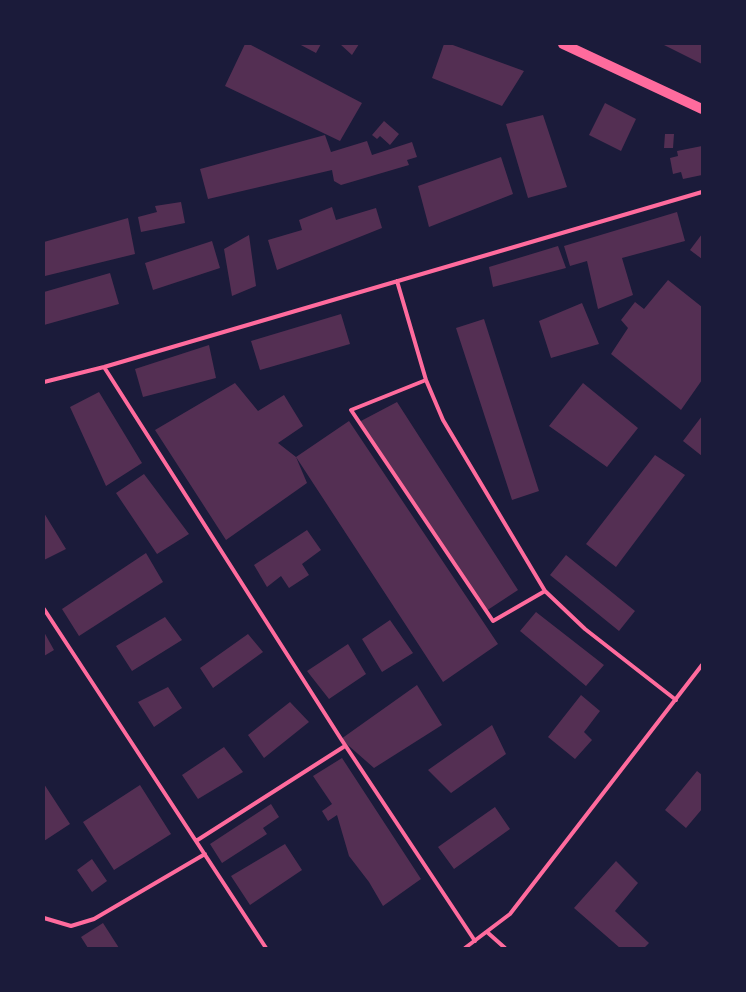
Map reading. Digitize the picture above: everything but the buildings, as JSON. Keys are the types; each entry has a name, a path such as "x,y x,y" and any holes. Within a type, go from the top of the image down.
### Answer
{"main road":[{"path":"563,44 702,109"}],"lane":[{"path":"44,382 104,367 702,192"},
{"path":"397,281 426,380 443,420 544,591 584,629 676,700"},
{"path":"104,367 345,746 475,941"},
{"path":"426,380 351,410 493,621 544,591"},
{"path":"44,609 266,948"},
{"path":"465,948 510,914 702,665"},
{"path":"196,841 345,746"},
{"path":"44,918 71,926 94,919 205,854"},
{"path":"487,932 505,948"}]}
